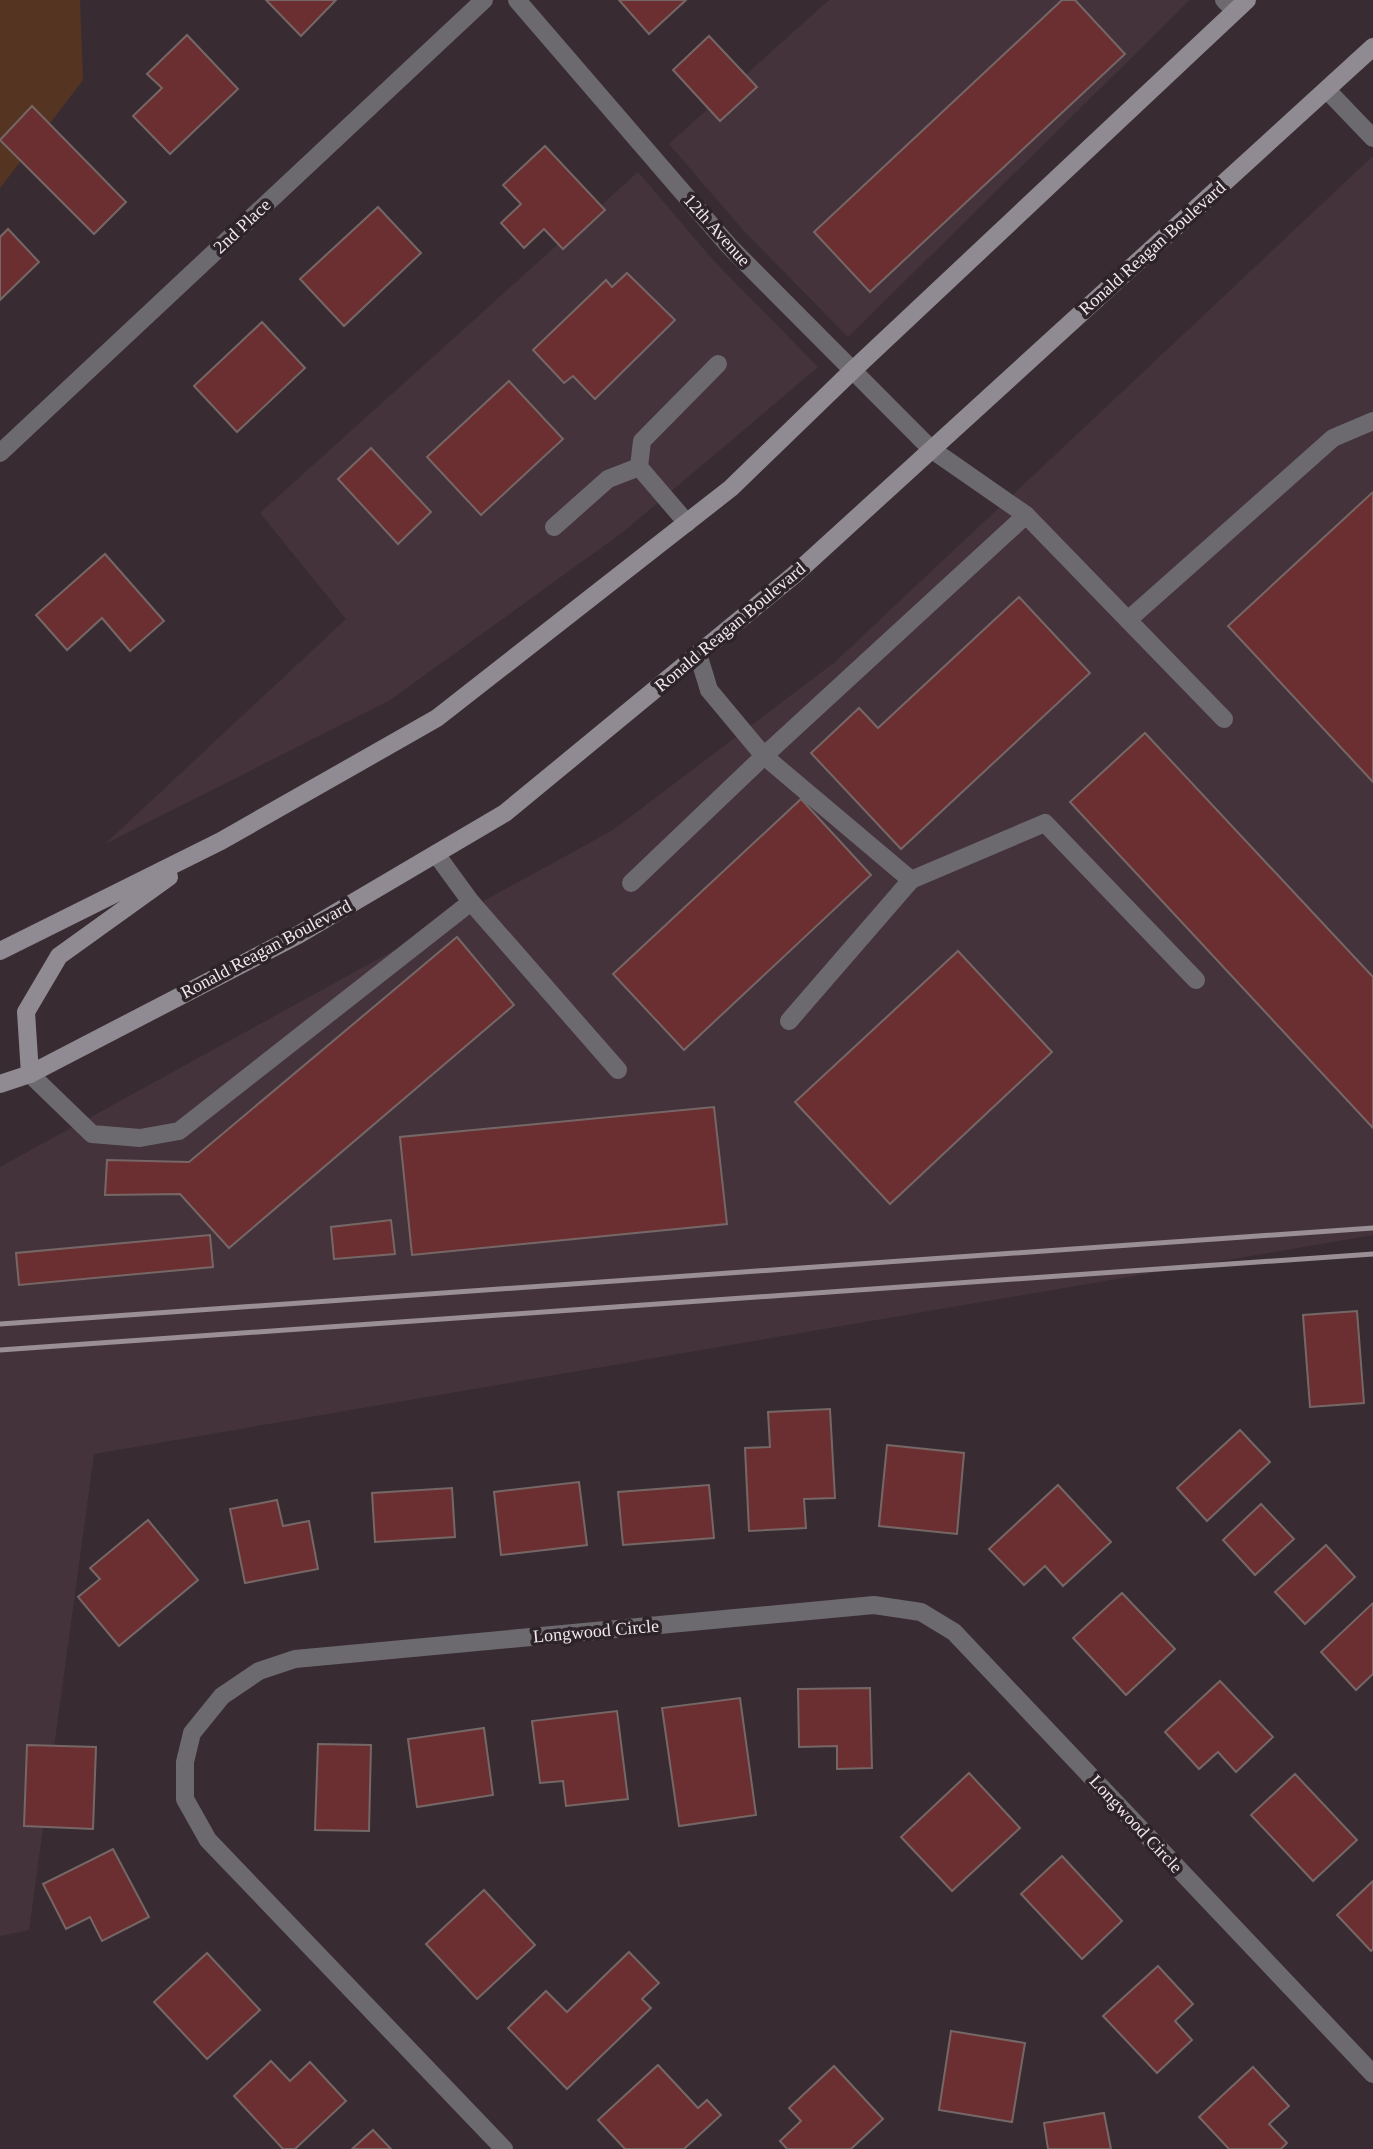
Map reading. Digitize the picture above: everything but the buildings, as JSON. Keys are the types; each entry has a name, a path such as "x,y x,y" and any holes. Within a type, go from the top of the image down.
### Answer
{"main road":[{"path":"0,951 221,841 437,718 731,488 1235,4"},
{"name":"Ronald Reagan Boulevard","path":"0,1084 30,1074 298,935 505,813 794,575 1373,47"},
{"path":"30,1074 26,1012 59,956 221,841"}],"street":[{"name":"2nd Place","path":"0,453 484,0"},
{"name":"12th Avenue","path":"517,0 729,246 931,449 1026,515 1224,719"},
{"path":"1327,90 1373,138"},
{"path":"687,523 639,467 642,441 718,364"},
{"path":"1128,620 1333,438 1373,421"},
{"path":"554,527 608,480 639,467"},
{"path":"631,883 764,756 1026,515"},
{"path":"698,654 709,690 764,756 911,880"},
{"path":"789,1021 911,880 1045,823 1196,980"},
{"path":"436,854 471,902 618,1070"},
{"path":"30,1074 92,1134 140,1138 178,1131 471,902"},
{"name":"Longwood Circle","path":"504,2149 208,1840 185,1799 185,1762 192,1733 222,1696 258,1671 295,1659 846,1607 874,1605 921,1612 954,1632 1373,2074"}],"shaded area":[{"path":"0,0 80,0 83,80 0,188"},
{"path":"829,0 1190,0 848,337 744,231 669,144"},
{"path":"1373,156 1373,1235 94,1454 29,1930 0,1936 0,1167 613,830 835,662"},
{"path":"638,172 713,260 818,367 623,532 390,700 105,844 346,619 260,513"}],"railway":[{"path":"0,1324 1373,1228"},
{"path":"0,1350 1373,1254"}]}
